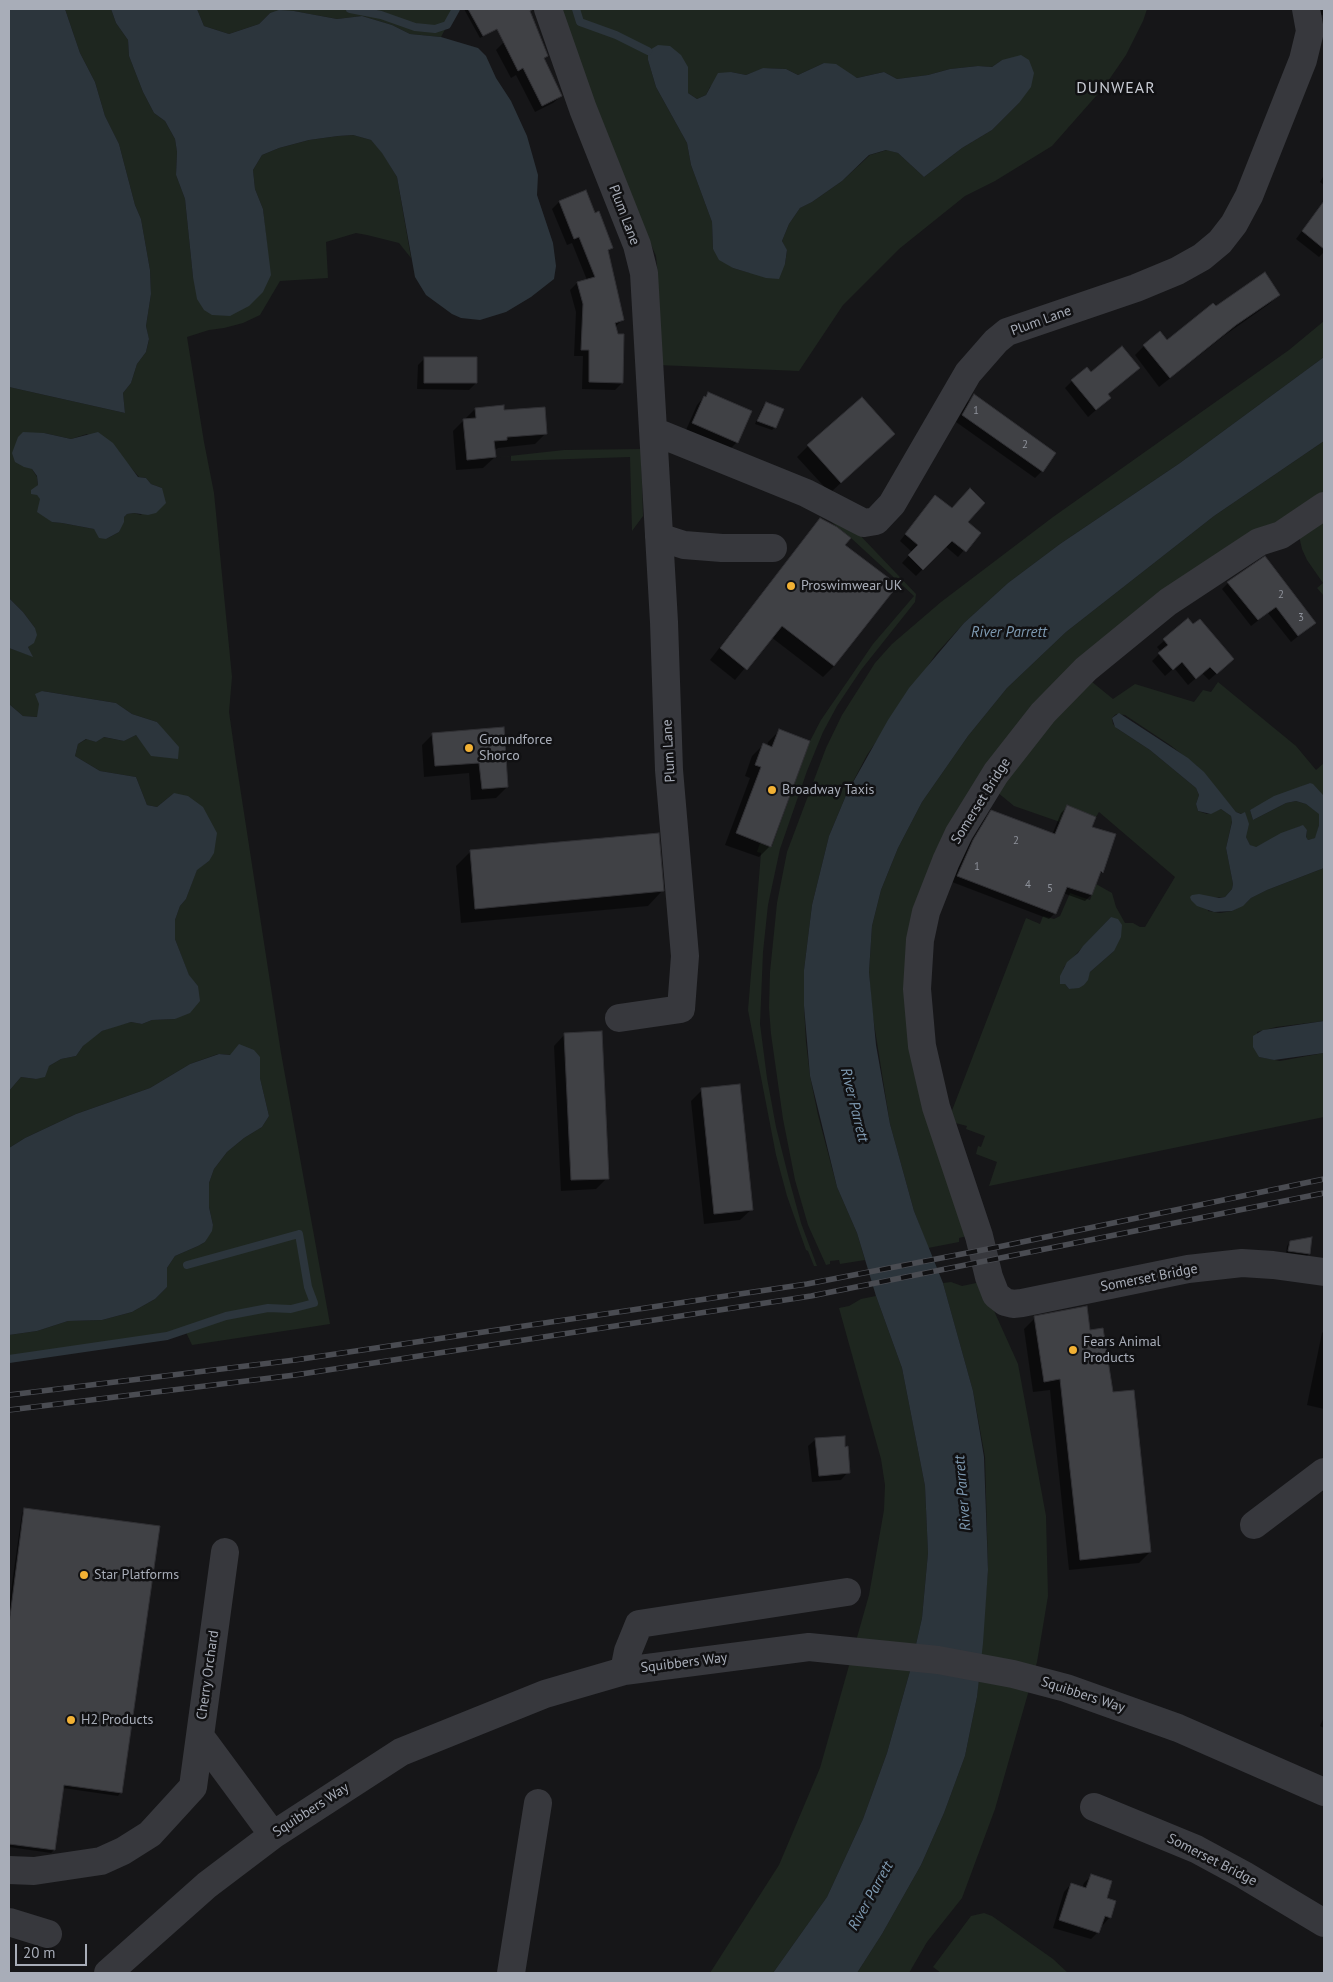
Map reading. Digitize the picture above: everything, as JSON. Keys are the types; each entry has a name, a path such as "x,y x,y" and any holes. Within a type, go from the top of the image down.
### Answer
{"street":[{"name":"Plum Lane","path":"548,9 587,118 637,245 644,273 659,536 669,770 685,956 681,1009 619,1018"},
{"name":"Plum Lane","path":"653,431 806,493 864,523 876,521 892,504 968,373 996,341 1007,332 1177,271 1202,257 1220,242 1234,224 1249,196 1270,148 1303,60 1310,31 1306,9"},
{"name":"Somerset Bridge","path":"1324,506 1281,535 1259,542 1176,597 1086,669 1043,713 1012,751 984,792 959,833 946,861 926,912 920,940 917,989 922,1046 936,1107 979,1236 989,1277 996,1294 1005,1302 1013,1304 1188,1269 1242,1263 1273,1264 1324,1272"},
{"path":"659,536 684,545 722,548 773,548"},
{"path":"1254,1525 1324,1472"},
{"name":"Cherry Orchard","path":"225,1552 200,1736 273,1835"},
{"path":"624,1671 628,1651 639,1624 847,1592"},
{"name":"Squibbers Way","path":"108,1973 207,1885 273,1835 401,1752 545,1694 624,1671 809,1647 938,1660 1013,1674 1066,1688 1178,1728 1324,1792"},
{"path":"9,1870 34,1871 101,1861 150,1834 193,1787 200,1736"},
{"path":"511,1973 538,1803"},
{"name":"Somerset Bridge","path":"1094,1807 1196,1849 1244,1874 1324,1923"},
{"path":"9,1922 48,1934"}],"shaded area":[{"path":"65,9 111,9 116,23 128,40 129,56 143,92 154,113 165,121 175,139 177,152 176,175 185,199 193,277 268,256 263,209 255,189 253,170 262,155 309,140 338,136 353,135 371,140 382,152 397,177 411,258 399,243 367,235 356,233 326,242 328,278 280,281 260,315 243,323 187,337 214,493 232,677 229,712 236,761 281,1053 330,1324 192,1345 185,1330 167,1336 9,1359 9,1335 37,1331 68,1321 102,1320 132,1312 155,1299 167,1287 167,1268 175,1256 205,1242 213,1225 209,1207 209,1183 214,1169 227,1152 244,1138 262,1127 269,1116 260,1078 260,1057 218,1054 190,1064 150,1088 76,1114 25,1138 9,1148 9,1091 21,1077 36,1079 49,1066 61,1059 76,1056 88,1041 102,1031 131,1022 142,1024 152,1020 175,1019 198,986 189,976 175,939 175,920 180,906 186,899 197,869 209,861 174,793 157,807 147,805 136,777 100,771 75,756 78,744 87,739 96,742 103,737 124,741 136,735 144,745 166,757 178,758 157,722 132,714 116,703 42,691 38,717 23,716 9,704 9,648 32,656 28,647 35,628 9,598 9,387 125,413 123,393 131,383 137,364 146,352 149,340 146,326 151,294 150,270 141,219 135,205 119,144 105,116 95,82 80,53","holes":["44,433 71,439 87,434 127,463 139,477 146,478 151,484 162,488 141,515 127,514 124,517 119,532 106,539 94,529 52,522 40,505 40,498 35,489 38,485 37,477 32,469"]},
{"path":"197,9 456,9 441,37 410,34 392,25 362,16 337,19 294,11 270,13 259,24 229,34 204,26"},
{"path":"559,9 1147,9 1126,55 1104,87 1052,146 995,181 965,196 899,249 843,305 799,371 658,365 658,276 656,256 615,162","holes":["648,51 687,82 688,93 697,99 706,95 710,87 731,72 746,75 764,68 786,69 798,75 824,63 857,78 884,72 897,79 928,75 950,69 978,66 992,67 1002,60 1019,103 992,130 962,148 924,177 898,153 887,150 870,155 842,181 800,208 789,224 782,241 787,251 785,264 750,273 733,268 713,249 712,222 691,165 687,143 656,87 648,60"]},
{"path":"1324,321 1324,357 1180,463 1060,544 1008,583 964,623 936,654 867,755 847,793 829,836 812,905 804,970 806,1042 810,1076 818,1115 837,1187 857,1233 865,1260 840,1264 839,1260 830,1261 830,1264 826,1265 808,1225 795,1180 783,1119 771,1034 769,1008 770,972 777,903 787,852 826,748 842,715 875,663 892,644 941,602 1053,517 1289,350"},
{"path":"1324,441 1324,498 1037,711 916,938 967,1236 959,1238 959,1242 928,1248 914,1211 890,1124 872,1011 869,972 872,926 881,890 898,848 922,802 968,736 1007,688 1066,632 1214,516"},
{"path":"664,443 823,515 824,516"},
{"path":"641,449 643,516 632,531 630,457 511,461 511,456 491,458 564,450"},
{"path":"1324,513 1324,596 1317,588 1323,583 1307,560 1299,536"},
{"path":"824,516 855,530 916,594 915,602 861,670 837,706 823,732 807,771 780,849 768,905 763,952 760,1024 776,1127 801,1223 817,1266 814,1266 806,1250 787,1196 776,1155 748,1010 761,853 757,852 760,843 772,846 810,741 821,720 873,644 914,596"},
{"path":"1086,677 1113,699 1135,684 1194,702 1203,690 1211,692 1218,682 1296,746 1316,770 1324,763 1324,796 1310,783 1250,810 1253,820 1286,803 1296,801 1306,804 1319,813 1316,838 1308,840 1306,838 1307,830 1300,826 1253,847 1246,837 1245,813 1236,812 1197,766 1170,745 1125,715 1116,714 1112,718 1113,724 1118,729 1150,750 1196,788 1199,795 1196,804 1198,811 1207,814 1221,809 1231,816 1232,821 1226,848 1233,884 1232,889 1225,897 1211,898 1206,896 1208,911 1220,913 1232,911 1267,890 1324,868 1324,1021 1276,1027 1257,1032 1259,1057 1280,1061 1324,1053 1324,1117 989,1186 997,1162 976,1154 978,1146 981,1147 985,1136 966,1129 967,1126 948,1121 1026,918 1040,924 1043,916 1054,919 1060,916 1070,893 1090,900 1096,884 1112,893 1116,907 1125,923 1133,923 1140,927 1145,927 1175,877 1099,812 1096,817 1060,822 1014,806 997,792","holes":["1111,917 1114,951 1090,972 1084,985 1069,989 1065,984 1064,967"]},
{"path":"951,1282 962,1286 981,1282 1018,1364 1046,1516 1048,1596 1037,1662 995,1809 962,1898 927,1942 909,1973 857,1973 882,1934 921,1865 944,1813 965,1756 977,1697 988,1570 985,1457 973,1391 943,1283"},
{"path":"876,1296 902,1368 925,1486 928,1553 922,1618 910,1671 887,1753 863,1819 827,1897 773,1973 710,1973 779,1865 820,1768 869,1595 884,1510 885,1485 881,1459 839,1308 849,1306 861,1299"},
{"path":"984,1913 992,1916 1053,1959 1068,1973 941,1973 933,1967 971,1916"}],"water":[{"path":"9,9 65,9 80,53 95,82 105,116 119,144 135,205 141,219 150,270 151,294 146,326 149,339 146,352 137,364 131,383 123,393 125,413 9,387"},
{"path":"111,9 197,9 204,26 229,34 259,24 270,13 279,10 337,19 362,16 392,25 410,34 441,37 478,48 486,56 496,78 511,101 527,136 538,175 537,195 553,243 556,266 554,279 531,297 506,312 480,320 461,318 452,314 426,295 415,277 397,177 382,153 371,140 353,135 338,136 309,140 262,155 253,170 255,189 263,209 271,275 263,292 249,306 230,316 212,315 204,310 197,299 185,199 176,175 177,152 175,139 165,121 154,113 143,92 129,56 128,40 116,23"},
{"path":"658,45 670,46 681,55 688,67 688,93 697,99 706,95 718,73 731,72 746,75 763,68 786,69 798,75 824,63 836,64 857,78 884,72 897,79 928,75 950,69 978,66 992,67 1002,60 1021,55 1029,60 1034,73 1031,87 1019,103 992,130 962,148 924,177 898,153 886,150 869,155 842,181 800,208 789,224 782,241 787,250 785,264 779,279 766,278 733,268 719,260 713,249 712,222 691,165 687,143 656,87 648,60 648,51"},
{"name":"River Parrett","path":"1324,357 1324,441 1214,516 1066,632 1007,688 968,736 922,802 898,848 881,890 872,926 869,972 876,1045 890,1124 914,1211 943,1283 973,1391 984,1457 988,1570 983,1643 977,1697 965,1756 944,1813 921,1865 882,1934 857,1973 773,1973 827,1897 863,1819 887,1753 910,1671 922,1618 928,1553 925,1486 902,1368 876,1296 857,1233 837,1187 810,1076 804,1006 804,970 812,905 829,836 847,793 888,720 909,688 964,623 1008,583 1060,544 1180,463"},
{"path":"23,432 44,433 71,439 98,432 113,443 138,477 146,478 151,484 162,488 166,503 156,513 148,515 127,514 124,517 124,522 119,532 106,539 99,538 94,529 52,522 37,512 40,499 37,495 31,494 31,490 38,485 37,476 32,469 15,462 12,453 18,437"},
{"path":"9,598 35,628 37,635 34,643 28,647 33,657 9,648"},
{"path":"42,691 116,703 132,714 157,722 179,747 178,759 151,756 136,735 124,741 104,737 96,742 86,739 78,744 75,756 100,771 136,777 147,805 157,807 174,793 188,796 203,807 217,833 214,853 209,861 197,870 186,899 180,906 175,920 175,939 189,975 198,986 200,1001 190,1013 175,1019 152,1020 142,1024 131,1022 102,1031 83,1046 76,1056 61,1059 49,1066 45,1077 36,1079 21,1077 9,1091 9,704 23,716 37,717 39,704 35,694"},
{"path":"1119,713 1188,758 1204,772 1236,812 1241,814 1245,812 1249,824 1246,837 1250,845 1256,847 1281,833 1303,825 1307,830 1306,837 1308,840 1315,838 1319,825 1319,814 1306,804 1296,801 1286,803 1253,820 1250,810 1274,796 1310,783 1313,784 1324,796 1324,868 1267,890 1232,911 1214,912 1197,906 1191,900 1190,897 1192,895 1199,894 1219,898 1225,897 1232,889 1233,884 1226,848 1232,822 1231,816 1221,809 1211,814 1198,811 1196,804 1199,795 1196,788 1150,750 1115,727 1112,718"},
{"path":"1111,917 1118,919 1122,925 1121,937 1114,951 1090,972 1088,980 1084,985 1079,988 1069,989 1065,984 1060,984 1060,976 1067,962 1078,953"},
{"path":"1324,1021 1324,1053 1274,1060 1259,1057 1253,1047 1253,1036 1263,1030"},
{"path":"239,1044 254,1050 260,1057 260,1078 269,1116 262,1127 244,1138 227,1152 214,1169 209,1183 209,1207 213,1225 212,1231 205,1242 175,1256 167,1268 167,1287 155,1299 132,1312 102,1320 68,1321 37,1331 9,1335 9,1148 25,1138 76,1114 150,1088 190,1064 219,1054 230,1055"}],"building":[{"path":"468,9 533,9 530,11 548,56 544,58 562,96 542,106 523,68 518,71 497,29 483,36"},
{"path":"586,190 595,213 599,211 613,248 608,250 624,320 615,323 618,334 624,334 623,383 589,382 589,350 581,350 583,304 577,282 595,277 579,237 574,239 559,201"},
{"path":"1324,201 1324,249 1302,231"},
{"path":"1265,272 1280,295 1236,325 1170,378 1143,345 1160,331 1167,340 1213,303 1216,306"},
{"path":"1122,346 1140,368 1108,394 1111,398 1096,410 1071,380 1087,367 1091,372"},
{"path":"424,357 477,357 477,383 424,383"},
{"path":"708,392 752,411 738,443 692,423 704,396 706,397"},
{"path":"974,394 1056,453 1043,472 962,415"},
{"path":"862,397 895,434 841,483 807,445"},
{"path":"766,402 784,409 776,428 757,421"},
{"path":"504,405 504,410 545,407 547,434 507,437 507,440 494,441 496,457 467,460 463,419 476,418 475,408"},
{"path":"970,488 985,503 968,522 981,533 966,552 952,541 923,570 908,555 918,545 905,534 935,495 952,508"},
{"path":"820,518 837,527 851,538 845,545 898,585 834,666 782,626 747,670 720,648"},
{"path":"1265,556 1316,623 1298,636 1276,607 1258,620 1227,582"},
{"path":"1188,618 1193,624 1200,619 1234,659 1217,674 1210,667 1196,679 1182,662 1173,670 1158,653 1168,645 1163,639"},
{"name":"Groundforce Shorco","path":"504,727 508,787 482,789 479,763 435,766 432,733"},
{"name":"Broadway Taxis","path":"779,729 810,741 771,847 736,833 761,767 755,765 763,743 772,747"},
{"path":"1067,805 1096,817 1092,827 1116,834 1103,873 1101,871 1092,895 1067,887 1056,914 957,876 973,840 991,810 1055,834"},
{"path":"659,833 664,891 475,909 470,850"},
{"path":"602,1031 609,1179 571,1180 564,1033"},
{"path":"740,1084 753,1210 714,1214 701,1088"},
{"path":"1312,1237 1310,1254 1288,1251 1290,1241"},
{"path":"1087,1306 1090,1330 1103,1328 1113,1392 1134,1390 1151,1552 1080,1560 1060,1379 1044,1382 1034,1316"},
{"path":"845,1436 845,1447 848,1446 850,1473 819,1476 815,1438"},
{"path":"24,1508 160,1526 122,1793 64,1785 55,1850 9,1844 9,1624"},
{"path":"1091,1874 1112,1881 1107,1898 1116,1901 1111,1918 1105,1916 1099,1933 1059,1920 1071,1883 1086,1888"}],"waterway":[{"path":"350,9 381,15 415,27 435,29 447,25 456,9"},
{"path":"576,9 580,22 616,35 648,51"},
{"path":"9,1359 167,1336 226,1316 268,1308 291,1309 314,1303 308,1287 299,1234 187,1265"}],"railway":[{"path":"9,1395 295,1360 807,1284 998,1247 1324,1179"},
{"path":"9,1410 295,1375 811,1296 1324,1193"}],"place":[{"name":"Proswimwear UK","path":"791,586"},
{"name":"Groundforce Shorco","path":"469,748"},
{"name":"Broadway Taxis","path":"772,790"},
{"name":"Fears Animal Products","path":"1073,1350"},
{"name":"Star Platforms","path":"84,1575"},
{"name":"H2 Products","path":"71,1720"}],"district":[{"name":"DUNWEAR","path":"1116,88"}]}
